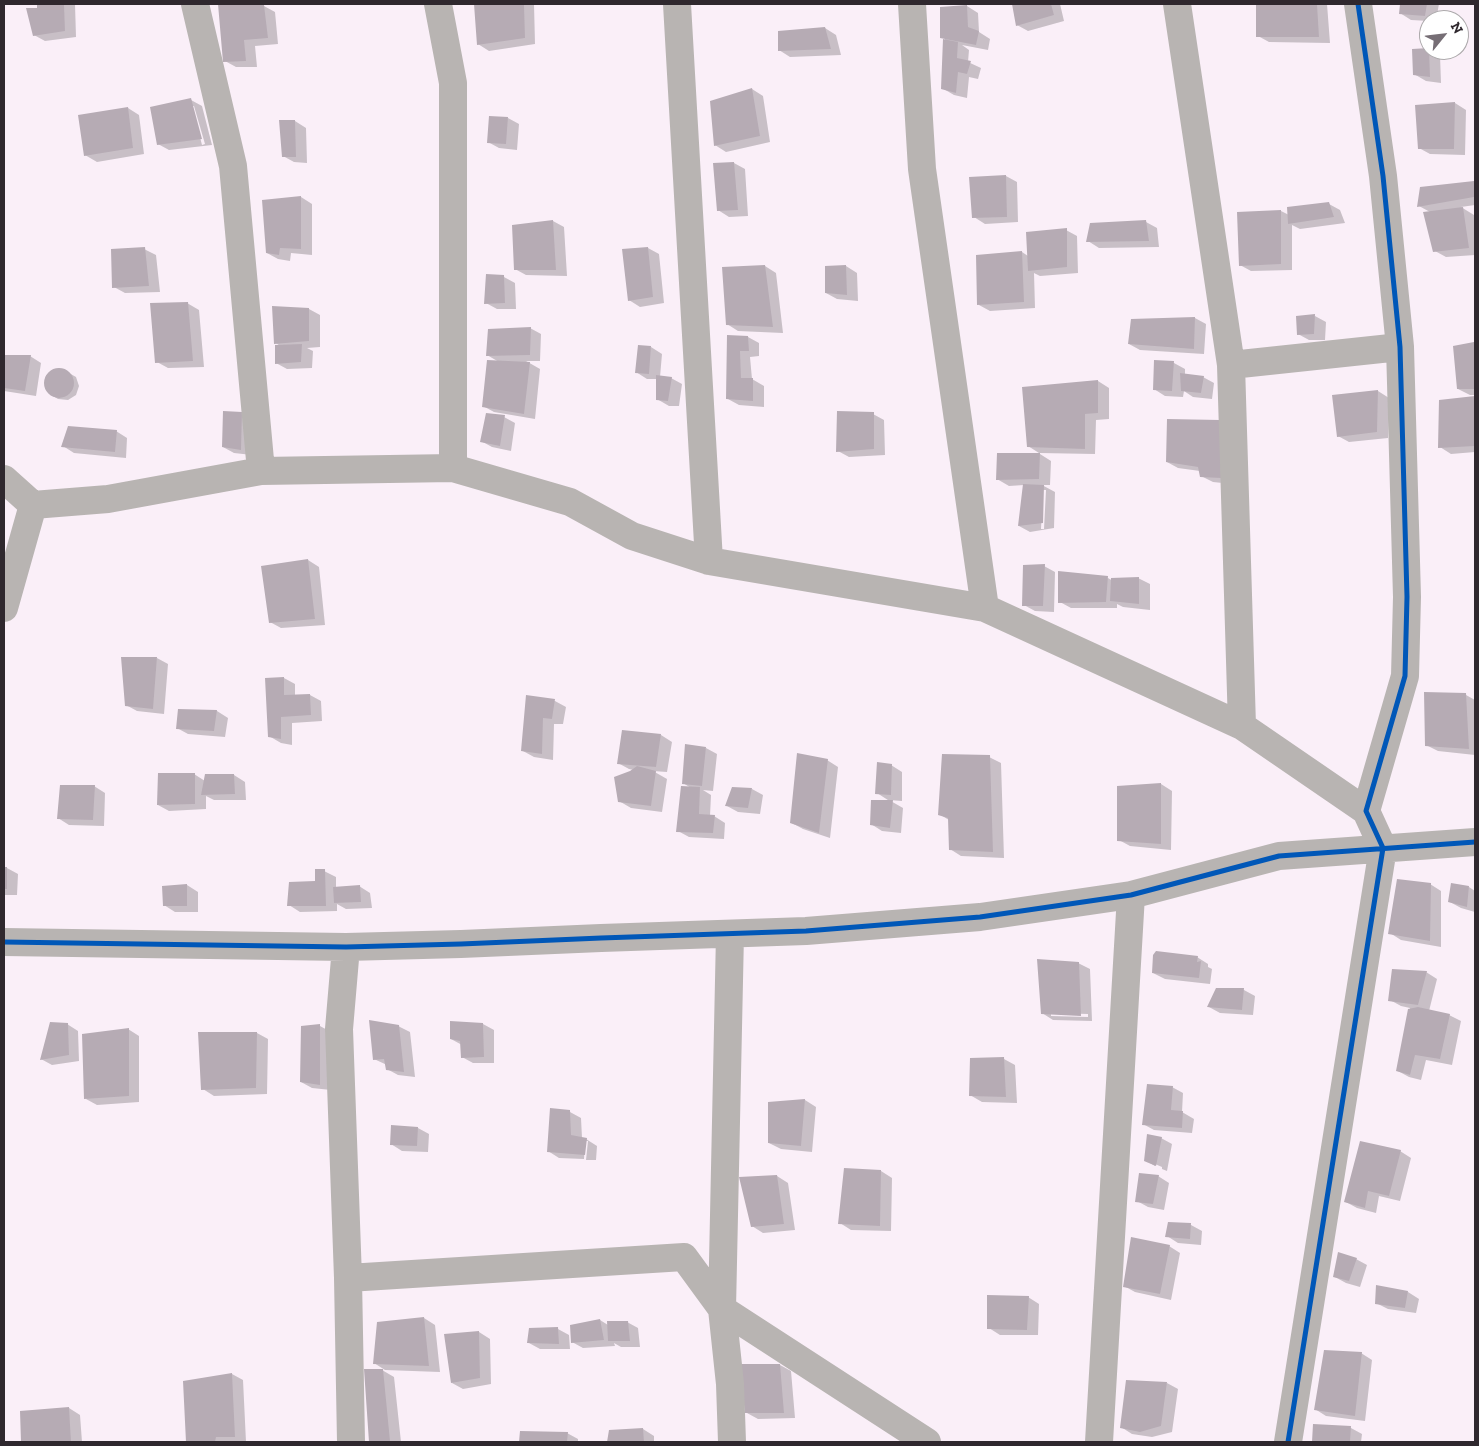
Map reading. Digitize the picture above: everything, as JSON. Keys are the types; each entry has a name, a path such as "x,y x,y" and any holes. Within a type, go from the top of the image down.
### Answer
{"street":[{"path":"195,4 233,166 261,471"},
{"path":"438,4 453,83 453,468"},
{"path":"677,4 709,561"},
{"path":"912,4 922,168 985,608"},
{"path":"1177,4 1231,365 1242,726"},
{"path":"1358,4 1383,176 1400,347 1407,597 1406,676 1366,811"},
{"path":"1231,365 1400,347"},
{"path":"4,479 33,505 108,499 261,471 453,468 570,502 632,536 709,561 985,608 1242,726 1366,811 1383,848 1288,1442"},
{"path":"4,608 33,505"},
{"path":"4,942 346,946 806,932 980,917 1131,895 1279,856 1475,842"},
{"path":"1099,1442 1131,895"},
{"path":"730,934 722,1309 730,1384 732,1442"},
{"path":"346,946 340,1030 351,1442"},
{"path":"348,1278 684,1257 722,1309 927,1442"}],"building":[{"path":"37,4 64,4 65,31 33,36 26,8 37,8"},
{"path":"218,4 264,5 268,38 244,40 246,61 223,62"},
{"path":"474,4 524,4 525,38 477,45"},
{"path":"1012,4 1051,4 1054,15 1016,26"},
{"path":"1256,4 1317,4 1319,37 1256,37"},
{"path":"1400,4 1427,4 1426,10 1419,10 1419,16 1399,14"},
{"path":"967,5 968,27 979,31 976,45 940,38 940,7"},
{"path":"825,27 831,49 778,51 778,31"},
{"path":"943,39 958,42 957,58 971,61 967,74 958,72 956,93 941,89"},
{"path":"1412,49 1419,49 1419,60 1429,60 1430,77 1413,75"},
{"path":"752,88 760,136 714,146 710,101"},
{"path":"191,98 202,139 157,145 150,107"},
{"path":"1455,102 1454,149 1418,149 1415,105"},
{"path":"128,107 133,148 84,156 78,115"},
{"path":"489,116 508,117 506,144 487,143"},
{"path":"279,120 295,120 296,157 282,157"},
{"path":"734,162 738,210 717,211 713,163"},
{"path":"1006,175 1007,217 972,218 969,177"},
{"path":"1474,181 1474,197 1417,207 1420,187"},
{"path":"301,196 301,249 280,248 279,255 266,253 262,200"},
{"path":"1329,202 1334,217 1288,224 1287,207"},
{"path":"1463,207 1469,248 1433,252 1423,212"},
{"path":"1281,210 1281,264 1239,266 1237,212"},
{"path":"553,220 556,270 514,270 512,225"},
{"path":"1146,220 1149,241 1086,242 1090,223"},
{"path":"1067,228 1067,267 1028,271 1026,232"},
{"path":"145,247 149,286 112,288 111,249"},
{"path":"648,247 653,297 628,301 622,249"},
{"path":"1022,251 1024,302 977,305 976,255"},
{"path":"765,265 773,327 726,325 722,267"},
{"path":"846,265 847,295 825,293 825,266"},
{"path":"486,274 504,275 505,303 484,304"},
{"path":"188,302 193,361 155,363 150,303"},
{"path":"272,306 309,308 309,341 274,344"},
{"path":"1315,314 1314,334 1297,335 1296,316"},
{"path":"1195,317 1194,349 1128,344 1131,319"},
{"path":"531,327 530,355 486,356 488,329"},
{"path":"727,335 748,336 749,351 740,351 741,378 753,378 753,401 726,399"},
{"path":"1475,342 1475,389 1457,389 1453,346"},
{"path":"302,344 301,362 275,364 275,345"},
{"path":"638,345 651,346 649,374 635,373"},
{"path":"4,355 31,355 25,391 4,388"},
{"path":"487,360 530,362 524,414 482,407"},
{"path":"1154,360 1174,361 1172,391 1153,390"},
{"path":"59,368 70,372 74,383 70,394 59,398 48,394 44,383 48,372"},
{"path":"1180,373 1204,376 1201,393 1181,391"},
{"path":"656,375 672,377 668,401 656,400"},
{"path":"1098,380 1098,413 1085,414 1085,449 1027,447 1022,387"},
{"path":"1378,390 1377,432 1337,437 1332,395"},
{"path":"1475,396 1475,446 1438,448 1439,400"},
{"path":"223,411 242,412 241,450 222,447"},
{"path":"837,411 874,412 874,449 836,452"},
{"path":"486,413 505,415 500,446 480,442"},
{"path":"1167,419 1220,420 1221,478 1200,477 1198,467 1166,462"},
{"path":"68,426 117,430 115,452 61,447"},
{"path":"997,453 1040,453 1039,479 996,480"},
{"path":"1023,484 1044,485 1043,523 1018,526"},
{"path":"308,559 315,619 269,623 261,566"},
{"path":"1045,564 1043,606 1022,606 1023,565"},
{"path":"1058,571 1108,576 1106,602 1058,603"},
{"path":"1139,577 1139,604 1110,601 1111,578"},
{"path":"121,657 157,657 153,709 125,706"},
{"path":"284,677 284,695 310,694 311,715 281,717 281,739 268,737 265,678"},
{"path":"1424,692 1466,693 1469,749 1425,746"},
{"path":"526,695 555,699 552,719 543,718 542,754 521,751"},
{"path":"178,709 217,710 214,731 176,729"},
{"path":"622,730 661,734 656,767 617,764"},
{"path":"685,744 706,747 702,786 682,784"},
{"path":"797,753 828,759 819,833 790,823"},
{"path":"942,754 990,755 993,852 949,850 948,818 938,815"},
{"path":"877,762 892,764 891,795 875,794"},
{"path":"637,766 656,771 651,806 618,802 614,777"},
{"path":"158,773 195,773 195,804 157,805"},
{"path":"205,774 234,774 235,794 201,795"},
{"path":"1161,783 1161,844 1117,841 1117,786"},
{"path":"60,785 95,785 93,820 57,819"},
{"path":"681,786 700,787 699,814 715,815 713,833 676,832"},
{"path":"732,787 752,788 748,808 725,806"},
{"path":"871,800 893,800 890,828 870,825"},
{"path":"4,867 7,867 7,889 4,889"},
{"path":"315,869 325,869 326,906 287,906 289,882 315,881"},
{"path":"1397,879 1431,883 1430,941 1388,934"},
{"path":"1451,883 1469,886 1467,907 1448,902"},
{"path":"187,884 187,906 163,906 162,886"},
{"path":"360,885 361,902 334,903 333,887"},
{"path":"1156,951 1198,956 1197,962 1201,961 1199,978 1152,973 1153,955"},
{"path":"1037,959 1079,962 1081,1016 1041,1014"},
{"path":"1392,969 1427,971 1418,1005 1388,1001"},
{"path":"1216,988 1244,988 1242,1010 1207,1007"},
{"path":"1418,1007 1450,1014 1440,1059 1415,1055 1410,1075 1396,1071 1408,1009"},
{"path":"369,1020 399,1025 404,1072 386,1070 384,1059 373,1060"},
{"path":"450,1021 483,1023 484,1057 461,1058 460,1041 450,1039"},
{"path":"50,1022 68,1023 69,1055 40,1060"},
{"path":"320,1024 320,1085 300,1082 301,1026"},
{"path":"129,1028 129,1096 84,1099 82,1034"},
{"path":"198,1032 257,1032 256,1088 201,1090"},
{"path":"1004,1057 1006,1097 969,1096 970,1058"},
{"path":"1147,1084 1173,1086 1171,1110 1183,1111 1182,1128 1142,1125"},
{"path":"805,1099 801,1146 768,1143 768,1102"},
{"path":"550,1108 570,1110 571,1135 587,1138 585,1155 547,1152"},
{"path":"391,1125 418,1127 417,1146 390,1145"},
{"path":"1147,1134 1162,1137 1156,1166 1144,1161"},
{"path":"1360,1141 1401,1150 1389,1196 1368,1191 1365,1208 1344,1202"},
{"path":"844,1168 881,1170 880,1226 838,1224"},
{"path":"1139,1173 1159,1175 1153,1204 1135,1202"},
{"path":"777,1175 784,1224 751,1227 739,1177"},
{"path":"1168,1222 1191,1223 1190,1239 1165,1237"},
{"path":"1131,1237 1170,1245 1160,1294 1123,1287"},
{"path":"1338,1252 1357,1258 1349,1281 1333,1277"},
{"path":"1376,1285 1408,1291 1405,1308 1375,1304"},
{"path":"987,1295 1029,1296 1027,1330 987,1329"},
{"path":"424,1317 429,1366 373,1364 377,1322"},
{"path":"600,1319 604,1340 571,1343 570,1325"},
{"path":"607,1321 628,1321 630,1341 608,1341"},
{"path":"558,1327 559,1344 527,1343 529,1328"},
{"path":"479,1331 480,1378 451,1383 444,1334"},
{"path":"1324,1350 1362,1352 1355,1416 1314,1410"},
{"path":"739,1364 780,1364 784,1413 745,1413"},
{"path":"364,1369 383,1369 390,1441 369,1442"},
{"path":"232,1373 235,1437 216,1437 215,1442 186,1442 183,1381"},
{"path":"1126,1380 1167,1382 1161,1426 1140,1432 1120,1428"},
{"path":"69,1407 71,1442 21,1442 20,1411"},
{"path":"1313,1424 1351,1426 1350,1442 1312,1442"},
{"path":"643,1428 644,1442 607,1442 609,1430"},
{"path":"520,1431 568,1432 567,1442 519,1442"}],"cycle path":[{"path":"1288,1442 1383,848 1366,811 1405,676 1407,597 1400,347 1383,176 1358,4"},
{"path":"4,942 346,947 806,931 980,917 1131,895 1279,856 1475,842"}]}
